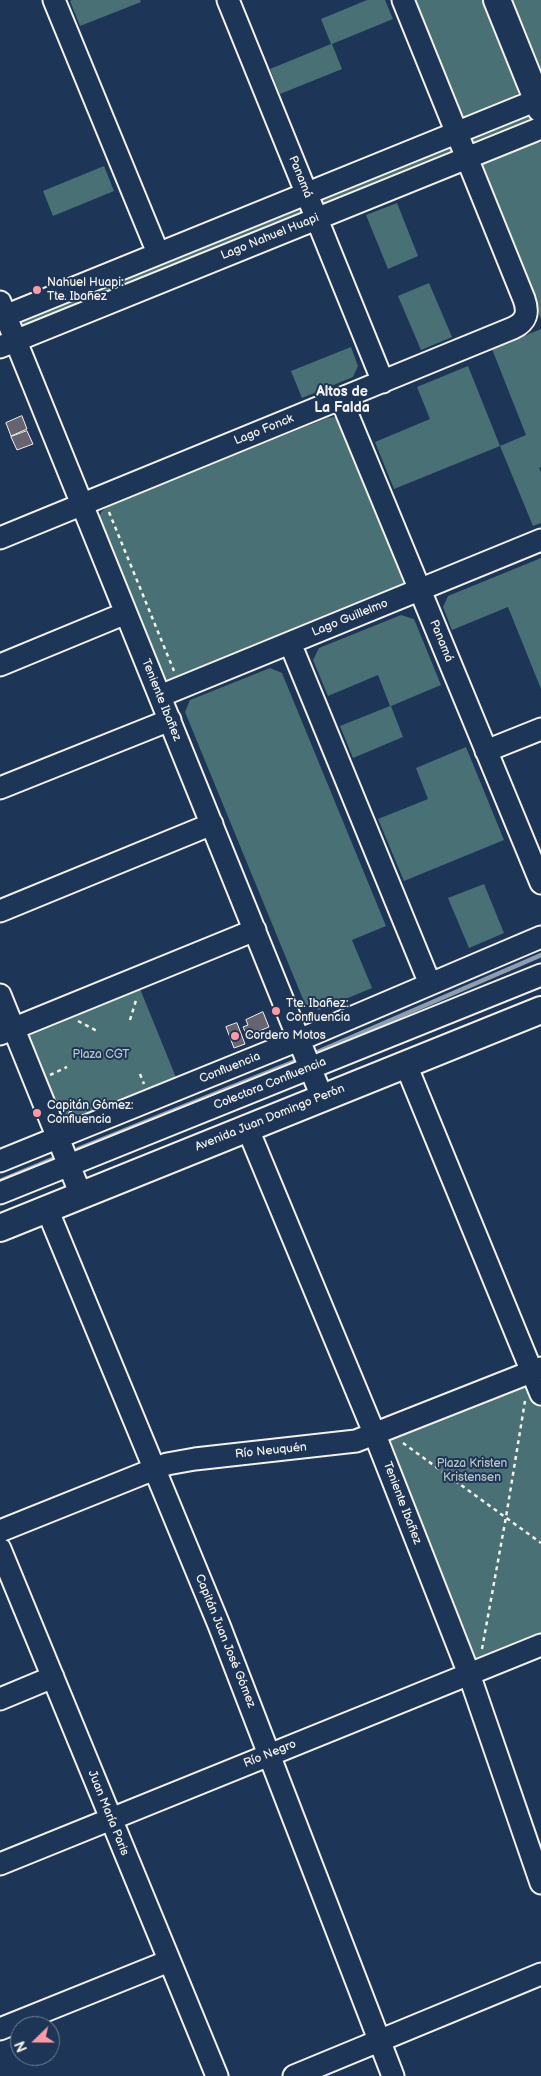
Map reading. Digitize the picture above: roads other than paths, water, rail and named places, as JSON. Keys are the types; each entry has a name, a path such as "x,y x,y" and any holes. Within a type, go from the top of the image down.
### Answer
{"main road":[{"path":"497,0 538,97"},
{"name":"Avenida Juan Domingo Perón","path":"0,1228 541,1010"}],"street":[{"path":"54,0 158,253"},
{"name":"Panamá","path":"228,0 383,382"},
{"path":"403,0 467,158"},
{"path":"2,312 158,253 538,97"},
{"name":"Lago Nahuel Huapi","path":"8,344 541,128"},
{"name":"Lago Fonck","path":"0,538 383,382 513,328 522,322 526,318 527,312 524,299 467,158"},
{"name":"Teniente Ibañez","path":"2,312 8,344 82,505 322,1097"},
{"name":"Panamá","path":"341,399 541,883"},
{"name":"Lago Guillelmo","path":"160,696 541,540"},
{"path":"0,665 126,613"},
{"path":"290,643 430,984"},
{"path":"0,788 170,720"},
{"path":"486,751 541,729"},
{"path":"0,911 212,824"},
{"path":"7,1031 255,930"},
{"name":"Confluencia","path":"0,1161 300,1040 541,937"},
{"name":"Colectora Confluencia","path":"0,1193 541,975"},
{"path":"0,995 7,1031 57,1138 80,1195"},
{"path":"406,1065 536,1370 533,1397"},
{"name":"Teniente Ibañez","path":"247,1127 375,1435 469,1674 541,1883"},
{"name":"Capitán Juan José Gómez","path":"47,1209 219,1625 393,2076"},
{"name":"Río Neuquén","path":"0,1531 155,1468 195,1459 356,1441 536,1370"},
{"name":"Juan María Paris","path":"0,1549 217,2076"},
{"name":"Río Negro","path":"0,1864 541,1645"},
{"path":"0,1699 53,1677"},
{"path":"0,2029 169,1961"},
{"path":"294,2076 541,1974"}],"waterway":[{"path":"315,1053 541,955"},
{"path":"78,1149 298,1060"},
{"path":"0,1181 55,1158"}],"place":[{"name":"Nahuel Huapi: Tte. Ibañez","path":"37,290"},
{"name":"Tte. Ibañez: Confluencia","path":"276,1011"},
{"name":"Cordero Motos","path":"235,1036"},
{"name":"Capitán Gómez: Confluencia","path":"37,1113"}],"district":[{"name":"Altos de La Falda","path":"342,400"}],"park label":[{"name":"Plaza CGT","path":"101,1055"},
{"name":"Plaza Kristen Kristensen","path":"472,1471"}]}
